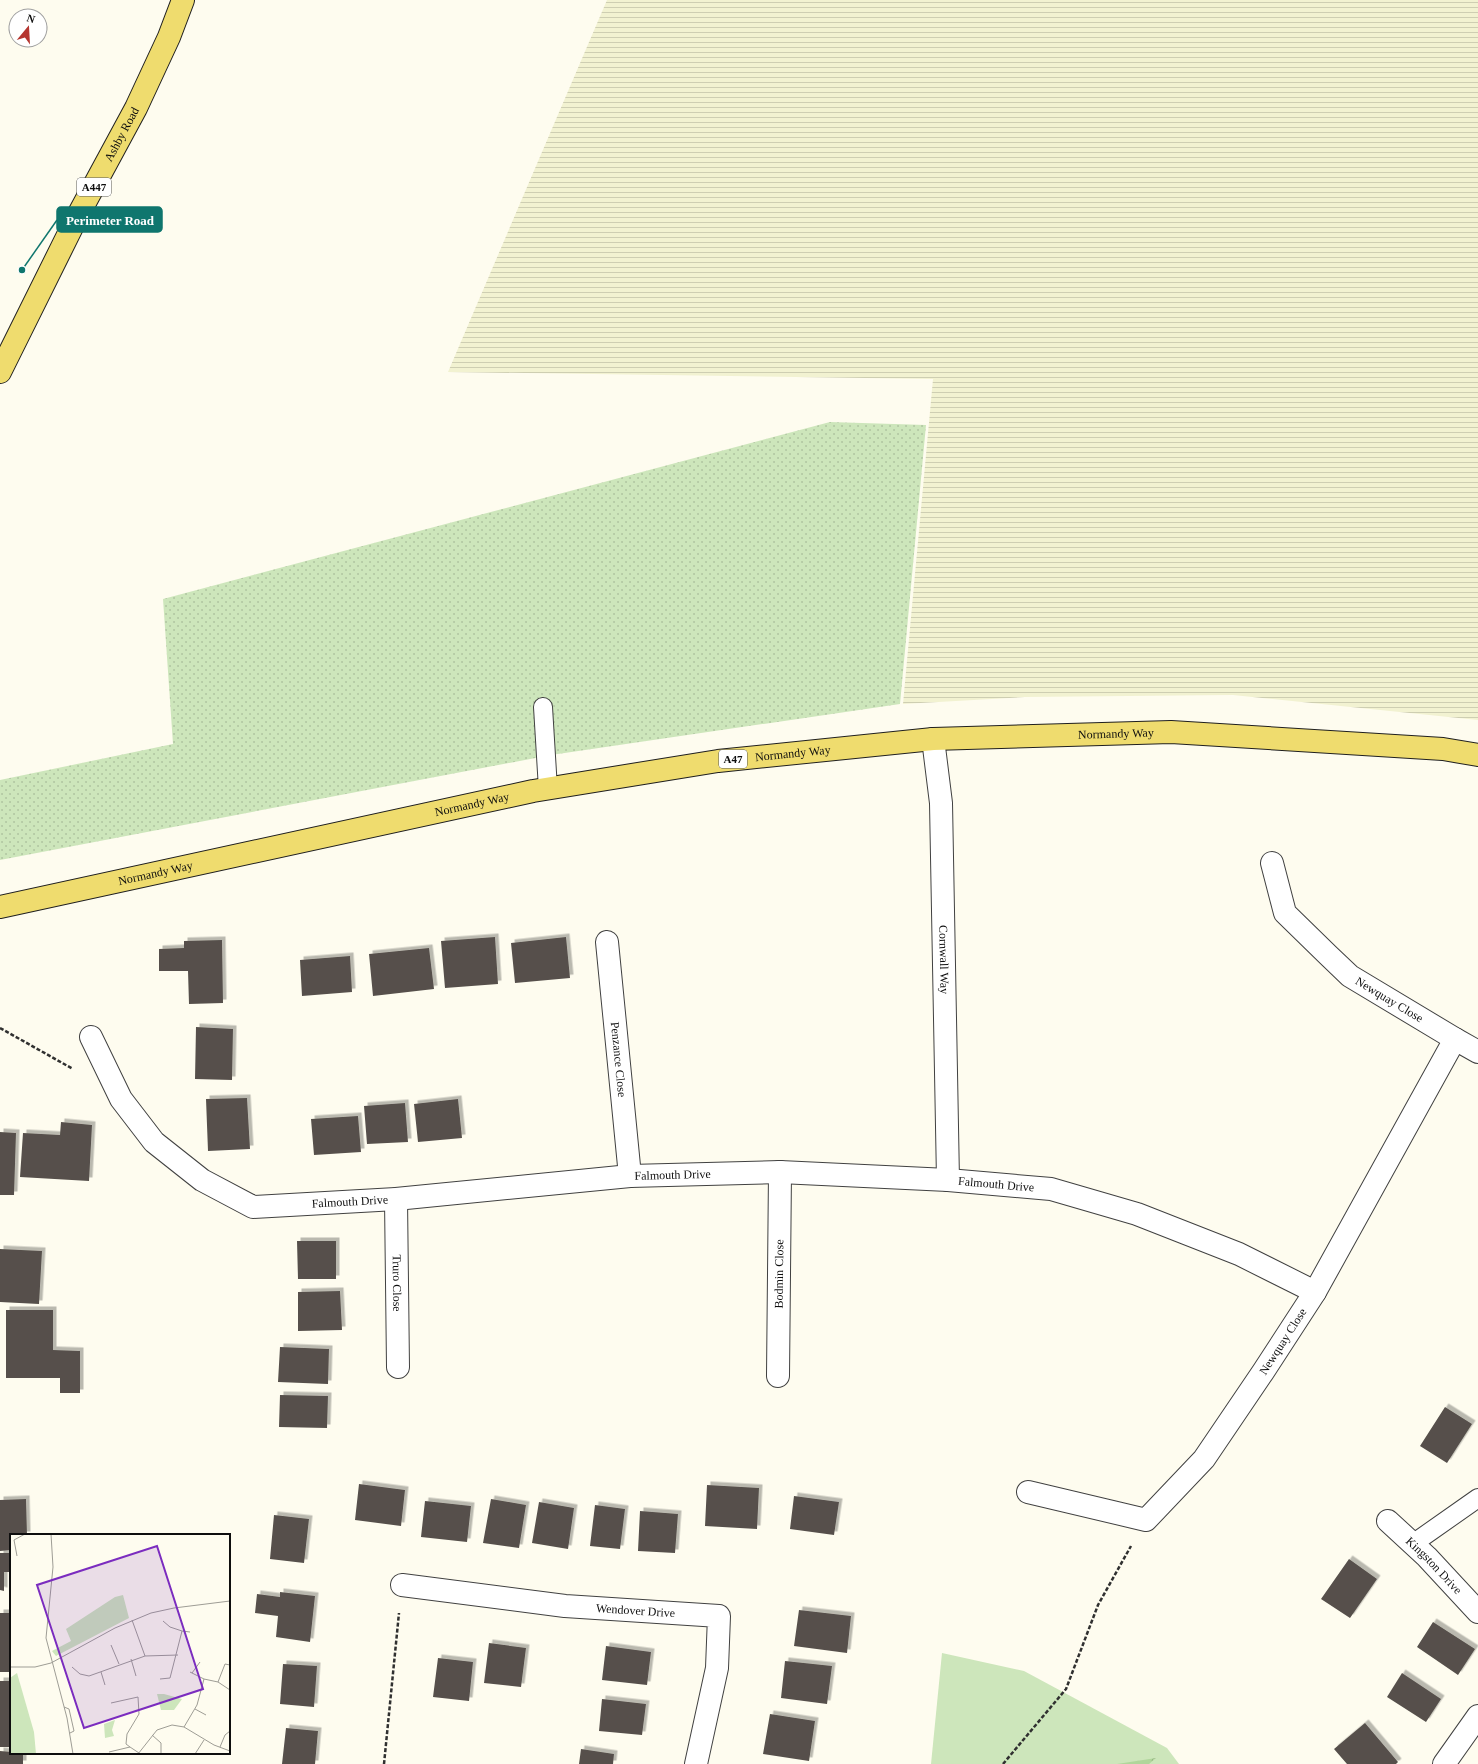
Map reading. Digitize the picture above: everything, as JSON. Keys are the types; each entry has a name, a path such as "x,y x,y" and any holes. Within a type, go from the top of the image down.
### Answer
{"main road":[{"name":"Ashby Road","path":"0,372 73,226 136,108 169,37 183,0"},
{"name":"Normandy Way","path":"0,907 548,789 718,761 933,739 1171,732 1443,749 1478,755"}],"street":[{"name":"Cornwall Way","path":"933,739 941,803 948,1180"},
{"name":"Newquay Close","path":"1272,863 1285,913 1350,976 1478,1052"},
{"name":"Penzance Close","path":"607,942 630,1176"},
{"name":"Falmouth Drive","path":"91,1037 121,1099 154,1142 202,1180 253,1207 396,1199 630,1176 780,1172 948,1180 1051,1189 1137,1214 1239,1254 1315,1292"},
{"name":"Newquay Close","path":"1146,1520 1204,1459 1315,1292 1455,1039"},
{"name":"Bodmin Close","path":"778,1376 780,1172"},
{"name":"Truro Close","path":"396,1199 398,1367"},
{"path":"1028,1492 1146,1520"},
{"name":"Kingston Drive","path":"1388,1521 1414,1543 1478,1612"},
{"name":"Wendover Drive","path":"402,1585 565,1606 720,1616 717,1668 696,1764"},
{"path":"1444,1764 1478,1716"}],"lane":[{"path":"544,707 548,789"},
{"path":"1414,1543 1478,1498"}],"path":[{"path":"0,1028 76,1070"},
{"path":"1004,1764 1066,1689 1098,1606 1146,1520"},
{"path":"384,1764 402,1585"}],"green space":[{"path":"607,0 1478,0 1478,720 1233,695 1025,697 903,704 933,379 448,372"},
{"path":"830,422 926,425 900,704 551,755 0,860 0,780 173,744 163,599"},
{"path":"942,1653 1024,1671 1167,1748 1179,1764 931,1764"},
{"path":"1156,1758 1149,1764 1117,1764"}],"building":[{"path":"495,937 498,984 445,988 441,941"},
{"path":"566,937 570,978 515,983 511,943"},
{"path":"222,940 223,1003 189,1004 188,971 159,971 159,949 184,948 184,941"},
{"path":"429,948 434,989 373,996 369,954"},
{"path":"350,956 352,992 302,996 300,960"},
{"path":"196,1027 233,1029 232,1080 195,1079"},
{"path":"247,1098 250,1149 208,1151 206,1099"},
{"path":"458,1099 462,1138 418,1142 414,1104"},
{"path":"405,1103 408,1142 367,1144 364,1106"},
{"path":"358,1116 361,1152 314,1155 311,1119"},
{"path":"61,1122 92,1125 89,1181 20,1177 23,1133 60,1135"},
{"path":"0,1132 16,1133 14,1195 0,1195"},
{"path":"297,1241 336,1241 336,1279 298,1279"},
{"path":"0,1249 42,1251 39,1304 0,1302"},
{"path":"340,1291 342,1330 298,1331 298,1292"},
{"path":"6,1310 53,1310 53,1350 80,1351 80,1393 60,1393 60,1378 6,1378"},
{"path":"280,1347 329,1349 328,1384 278,1382"},
{"path":"280,1395 328,1396 327,1428 279,1427"},
{"path":"1445,1407 1472,1424 1447,1463 1420,1446"},
{"path":"359,1484 405,1490 401,1526 355,1520"},
{"path":"707,1485 759,1488 757,1529 705,1526"},
{"path":"794,1496 839,1502 834,1535 790,1529"},
{"path":"26,1499 27,1534 10,1534 10,1550 0,1551 0,1500"},
{"path":"491,1499 526,1505 519,1548 483,1543"},
{"path":"425,1501 471,1506 467,1542 421,1537"},
{"path":"539,1502 574,1508 568,1549 532,1543"},
{"path":"595,1505 625,1509 620,1549 590,1546"},
{"path":"640,1511 678,1514 675,1553 638,1551"},
{"path":"274,1515 309,1519 304,1563 270,1559"},
{"path":"0,1553 10,1553 10,1572 4,1572 4,1591 0,1590"},
{"path":"1349,1559 1377,1579 1350,1618 1321,1599"},
{"path":"280,1592 315,1596 310,1642 276,1637 278,1616 255,1613 257,1594 280,1597"},
{"path":"799,1610 851,1616 847,1653 794,1646"},
{"path":"0,1613 10,1613 10,1672 0,1672"},
{"path":"1433,1622 1475,1649 1458,1675 1417,1647"},
{"path":"489,1643 526,1648 521,1687 484,1683"},
{"path":"606,1646 651,1652 647,1685 602,1680"},
{"path":"438,1658 473,1662 469,1701 433,1697"},
{"path":"785,1661 832,1666 827,1704 781,1698"},
{"path":"283,1664 317,1666 314,1707 280,1704"},
{"path":"1402,1673 1441,1699 1426,1722 1387,1697"},
{"path":"0,1681 10,1681 10,1747 0,1747"},
{"path":"602,1699 646,1704 642,1735 599,1731"},
{"path":"770,1714 815,1721 809,1761 763,1754"},
{"path":"1365,1723 1398,1762 1396,1764 1347,1764 1334,1749"},
{"path":"286,1728 318,1731 315,1764 282,1764"},
{"path":"581,1749 614,1754 613,1764 579,1764"},
{"path":"0,1751 10,1752 10,1754 23,1754 23,1764 0,1764"}],"place":[{"name":"Perimeter Road","path":"22,270"}]}
